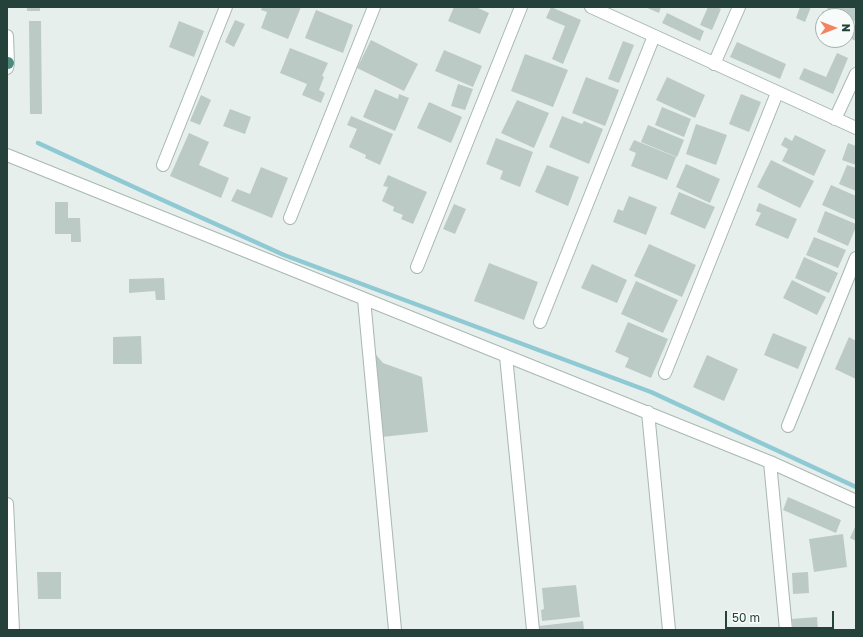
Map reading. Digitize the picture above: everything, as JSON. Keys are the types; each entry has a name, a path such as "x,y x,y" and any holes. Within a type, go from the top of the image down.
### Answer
{"street":[{"path":"163,164 226,7"},
{"path":"290,218 374,7"},
{"path":"417,267 521,7"},
{"path":"593,7 714,64 856,128"},
{"path":"714,64 739,7"},
{"path":"7,36 7,65"},
{"path":"540,322 654,36"},
{"path":"835,119 856,74"},
{"path":"665,373 777,92"},
{"path":"7,155 648,412 770,462 856,501"},
{"path":"788,426 856,258"},
{"path":"364,299 395,630"},
{"path":"506,356 533,630"},
{"path":"648,412 669,630"},
{"path":"770,462 786,630"},
{"path":"7,504 13,630"}],"building":[{"path":"27,7 40,7 40,11 27,11"},
{"path":"262,7 301,7 288,39 261,28 267,12 261,10"},
{"path":"454,7 476,7 489,13 480,34 448,21"},
{"path":"551,7 581,20 563,64 552,59 565,26 546,18"},
{"path":"645,7 661,7 659,13"},
{"path":"708,7 717,7 721,9 712,30 700,25"},
{"path":"800,7 811,7 805,22 796,18"},
{"path":"824,7 856,7 856,22 855,8"},
{"path":"316,10 353,25 343,53 305,38"},
{"path":"667,13 704,31 700,41 662,23"},
{"path":"235,20 245,24 234,47 225,42"},
{"path":"29,21 41,21 42,114 30,114"},
{"path":"179,21 204,31 194,57 169,47"},
{"path":"855,26 856,26 855,41"},
{"path":"371,40 418,64 404,91 357,68"},
{"path":"623,41 634,45 619,83 608,79"},
{"path":"737,42 786,64 780,79 730,57"},
{"path":"290,48 328,63 322,76 324,77 319,90 325,93 321,103 302,95 307,84 280,73"},
{"path":"444,50 482,66 473,87 435,71"},
{"path":"837,53 848,58 833,94 799,79 804,68 826,77"},
{"path":"525,54 568,70 553,107 511,91"},
{"path":"586,77 619,90 605,126 572,113"},
{"path":"667,77 705,95 695,118 656,100"},
{"path":"458,84 473,89 465,110 451,106"},
{"path":"375,89 398,99 399,94 409,98 395,131 363,117"},
{"path":"741,94 761,102 749,132 729,124"},
{"path":"201,95 211,100 200,125 190,121"},
{"path":"517,100 549,113 534,148 501,133"},
{"path":"429,102 462,117 451,143 417,128"},
{"path":"662,107 691,119 684,137 655,125"},
{"path":"230,109 251,117 245,134 223,126"},
{"path":"351,116 393,134 380,165 365,158 366,155 349,147 357,129 347,125"},
{"path":"562,116 582,124 584,121 603,129 589,164 549,147"},
{"path":"696,124 727,135 716,165 686,154"},
{"path":"648,125 684,140 677,157 641,142"},
{"path":"189,133 209,142 199,165 229,178 221,198 170,176"},
{"path":"795,135 826,150 814,176 782,161 788,149 781,145 785,137 792,141"},
{"path":"496,138 533,152 520,187 500,179 503,171 486,164"},
{"path":"634,140 676,157 667,180 631,166 636,153 629,150"},
{"path":"848,143 856,146 856,165 842,160"},
{"path":"771,160 814,181 800,208 757,187"},
{"path":"686,164 720,179 710,203 676,187"},
{"path":"547,165 579,177 568,206 535,192"},
{"path":"847,165 856,168 856,191 839,184"},
{"path":"261,167 288,178 272,218 231,201 237,189 250,194"},
{"path":"388,175 427,192 413,224 401,219 403,215 393,211 394,207 382,201 388,187 383,186"},
{"path":"831,185 856,196 856,220 822,205"},
{"path":"679,192 715,207 705,229 670,214"},
{"path":"629,196 657,207 646,235 613,222 618,209 623,211"},
{"path":"55,202 68,202 68,218 80,218 81,242 71,242 71,234 55,234"},
{"path":"759,203 797,219 788,239 755,225 761,213 756,211"},
{"path":"454,204 466,209 455,234 443,229"},
{"path":"825,211 856,224 848,246 817,232"},
{"path":"814,237 846,250 838,268 806,255"},
{"path":"649,244 696,265 682,297 634,276"},
{"path":"804,257 838,273 829,293 795,278"},
{"path":"489,263 538,282 524,320 474,301"},
{"path":"592,264 627,280 617,303 581,288"},
{"path":"164,278 165,300 156,300 155,291 129,293 129,279"},
{"path":"792,280 826,297 817,315 783,298"},
{"path":"636,281 678,300 663,333 621,314"},
{"path":"628,322 668,339 651,378 625,367 629,358 615,352"},
{"path":"773,333 807,347 798,369 764,355"},
{"path":"141,336 142,364 113,364 113,337"},
{"path":"849,337 856,341 856,379 835,369"},
{"path":"373,351 383,363 422,377 428,432 382,437"},
{"path":"707,355 738,369 724,401 693,387"},
{"path":"788,497 841,520 836,533 783,510"},
{"path":"856,527 856,541 850,538"},
{"path":"843,534 847,567 814,572 809,539"},
{"path":"37,572 61,572 61,599 38,599"},
{"path":"808,572 809,593 793,594 792,573"},
{"path":"576,585 580,617 542,621 541,610 544,609 542,588"},
{"path":"817,617 818,630 793,630 792,619"},
{"path":"583,621 584,630 540,630 539,626"}],"waterway":[{"path":"38,143 284,255 651,392 856,487"}]}
